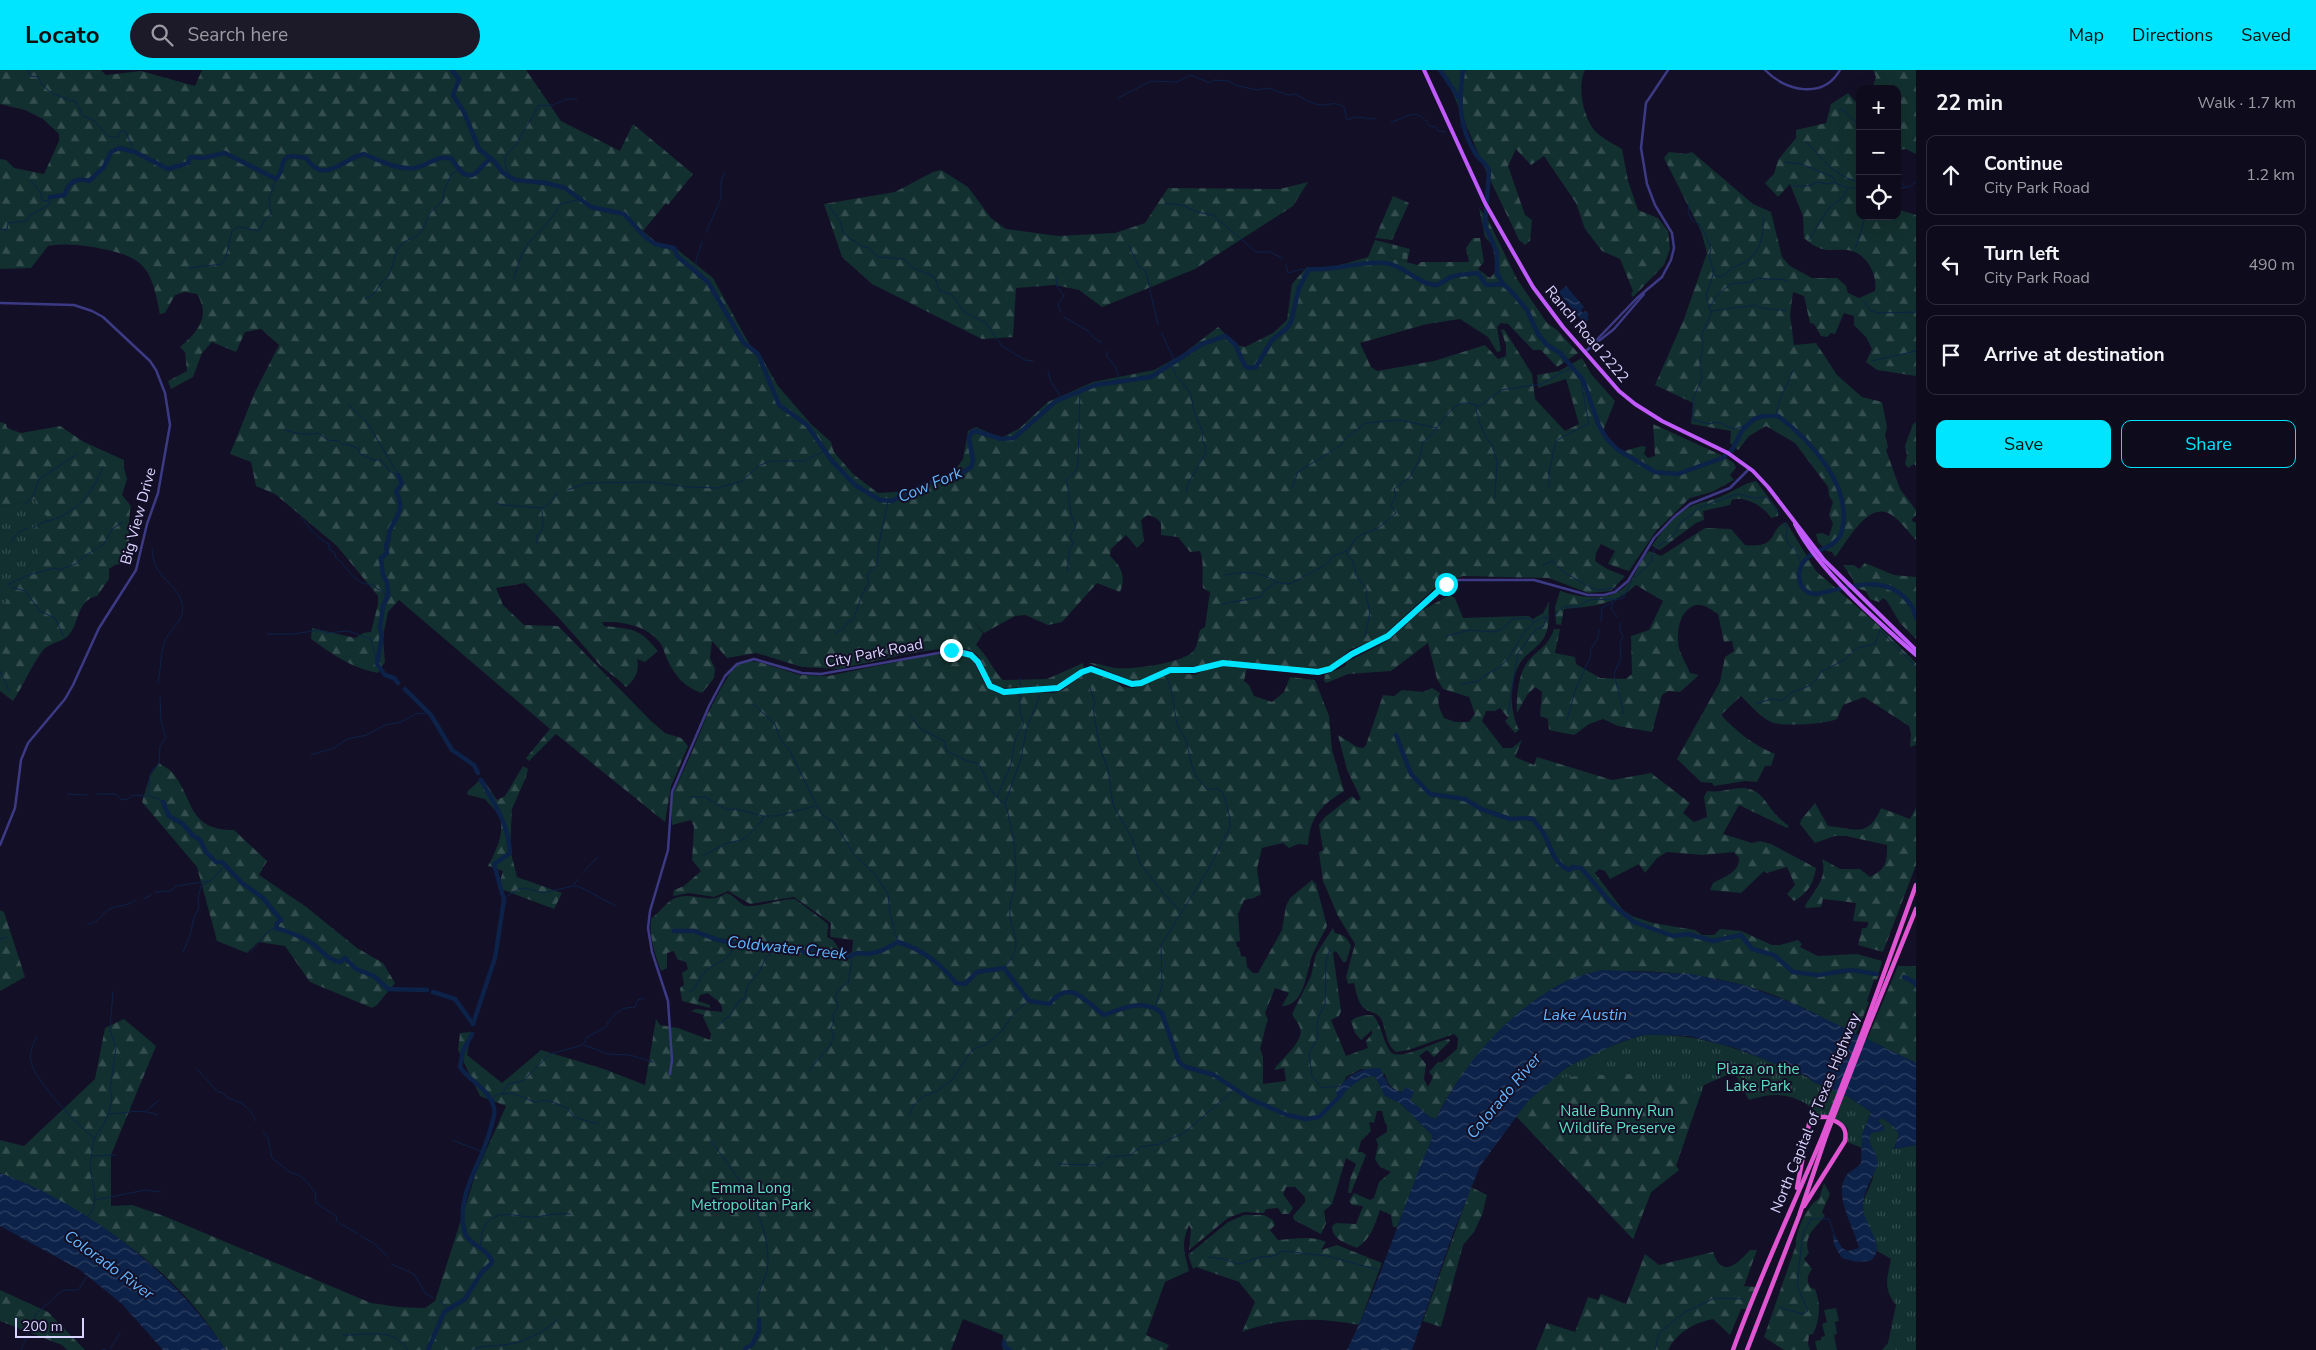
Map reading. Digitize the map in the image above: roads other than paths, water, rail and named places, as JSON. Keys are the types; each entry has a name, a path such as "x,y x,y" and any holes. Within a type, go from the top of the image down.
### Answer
{"highway":[{"name":"North Capital of Texas Highway","path":"1733,1350 1793,1199 1824,1136 1867,1024 1916,885"},
{"name":"North Capital of Texas Highway","path":"1867,1024 1916,909"},
{"path":"1793,1199 1800,1176 1809,1124 1817,1117 1826,1118"},
{"path":"1799,1216 1846,1141 1843,1126 1836,1122"},
{"name":"North Capital of Texas Highway","path":"1747,1350 1799,1216 1824,1136"}],"main road":[{"name":"Ranch Road 2222","path":"1424,70 1485,203 1533,287 1555,317 1619,391 1635,404 1662,421 1720,448 1750,468 1768,487 1822,560"},
{"path":"1822,560 1826,566 1831,567 1842,582"},
{"path":"1822,560 1842,582 1916,650"},
{"path":"1858,597 1916,655"}],"street":[{"path":"1585,352 1614,329 1646,290 1665,273 1671,260 1674,248 1670,228 1655,204 1647,184 1642,148 1646,103 1668,70"},
{"path":"1765,70 1785,86 1803,89 1817,88 1829,83 1840,70"},
{"name":"Big View Drive","path":"0,303 74,305 103,317 150,361 156,370 165,393 170,426 158,494 147,524 136,570 99,628 74,685 65,699 28,743 21,760 15,808 0,845"},
{"name":"City Park Road","path":"670,1074 672,1060 668,1001 650,944 648,920 668,850 672,792 709,706 725,676 737,664 745,660 758,660 802,673 821,674 955,650 973,657 988,683 1004,692 1058,688 1082,672 1091,669 1132,684 1141,683 1170,670 1194,670 1223,663 1299,672 1322,672 1388,636 1439,588 1456,580 1534,580 1588,595 1604,595 1615,592 1628,581 1654,538 1678,513 1694,502 1730,488 1750,468"}],"water":[{"path":"1566,286 1584,307 1581,310 1582,313 1586,311 1588,314 1588,320 1584,323 1560,294 1560,291"},
{"name":"Lake Austin","path":"1601,970 1691,974 1744,985 1793,1003 1916,1063 1916,1145 1894,1149 1899,1134 1892,1125 1882,1118 1878,1121 1883,1126 1884,1131 1871,1133 1869,1141 1878,1164 1866,1191 1863,1208 1876,1243 1875,1256 1870,1261 1856,1262 1842,1258 1834,1245 1833,1235 1842,1248 1848,1251 1859,1248 1846,1212 1842,1193 1846,1176 1861,1163 1862,1135 1871,1112 1847,1096 1813,1082 1807,1076 1735,1048 1688,1036 1643,1035 1618,1043 1567,1067 1528,1101 1480,1166 1454,1231 1412,1350 1347,1350 1381,1271 1433,1136 1400,1103 1385,1096 1375,1076 1360,1080 1338,1098 1336,1092 1355,1073 1366,1069 1380,1068 1389,1086 1401,1093 1406,1087 1414,1091 1410,1100 1431,1118 1436,1119 1460,1077 1491,1039 1508,1022 1547,992 1568,980"},
{"name":"Colorado River","path":"0,1173 65,1203 96,1222 126,1244 155,1268 181,1294 205,1321 226,1350 163,1350 122,1304 80,1270 0,1226"}],"waterway":[{"path":"28,70 30,76 38,77 49,91 76,102 83,116 93,120 109,137 118,137 119,132 125,131 135,152"},
{"name":"Cow Fork","path":"452,70 459,79 453,95 464,112 479,149 495,162 502,172 515,180 546,183 565,188 591,207 624,214 645,237 655,244 674,248 677,256 708,282 743,342 758,354 779,405 807,425 832,461 855,485 880,500 892,501 923,485 960,474 971,467 973,461 969,438 972,432 976,431 1001,439 1014,438 1056,401 1095,385 1151,377 1202,344 1225,336 1235,344 1245,366 1249,368 1256,367 1272,340 1287,328 1291,322 1299,288 1309,269 1385,263 1392,264 1428,284 1439,284 1454,276 1478,273 1486,285 1503,284"},
{"path":"1440,70 1459,98"},
{"path":"1463,70 1461,112 1465,132 1475,153 1489,171 1485,225 1497,253 1497,273 1503,284 1527,310 1538,334 1547,345 1560,353 1583,380 1599,426 1607,439 1618,450 1655,472 1678,474 1722,458 1732,450 1743,429 1754,419 1763,416 1778,416 1803,438 1826,466 1835,481 1844,513 1842,530 1836,541 1809,556 1802,565 1799,576 1802,587 1806,591 1816,594 1866,584 1879,585 1901,594 1913,609 1916,618"},
{"path":"1118,98 1151,81 1177,82 1191,75 1210,83 1213,80 1229,81 1235,85 1257,90 1268,88 1288,95 1296,94 1319,105 1338,104 1344,107 1347,120 1355,117 1375,119"},
{"path":"510,177 505,163 506,155 516,145 538,106 553,105 567,99 577,99"},
{"path":"1839,109 1845,111 1856,123"},
{"path":"1391,122 1416,114 1430,126 1436,127 1438,131 1446,132"},
{"path":"1459,127 1463,125"},
{"path":"1806,141 1836,172 1856,181"},
{"path":"50,197 65,195 68,187 77,180 89,181 104,167 111,152 119,148 135,152 168,169 188,163 190,157 203,158 225,153 276,179 284,161 290,156 306,158 313,166 320,170 334,168 364,154 401,168 419,167 437,159 447,158 452,159 457,167 467,175 475,174 490,159"},
{"path":"1785,162 1801,164 1833,177 1836,183 1847,188 1856,188"},
{"path":"365,299 374,294 381,283 389,276 397,250 404,242 418,235 422,230 430,213 443,200 444,190 452,174 458,170"},
{"path":"706,233 721,198 721,181 725,172"},
{"path":"189,268 222,264 226,257 232,231 235,228 242,227 260,230 264,220 271,214 269,199 276,179"},
{"path":"30,180 41,193 42,200 47,201 49,198"},
{"path":"1793,186 1809,186 1817,182 1828,184 1835,182"},
{"path":"1901,182 1905,187"},
{"path":"1901,188 1909,187 1916,182"},
{"path":"1809,240 1828,209 1844,196 1847,190"},
{"path":"0,229 7,230 8,223 26,221 29,216 49,205 50,197"},
{"path":"514,279 525,248 551,219 560,204 581,199"},
{"path":"1165,203 1182,205 1197,212 1213,215 1256,252 1270,252 1282,258"},
{"path":"1689,205 1688,212 1692,220 1699,224 1705,233 1711,249 1709,257 1714,272 1706,296 1711,314 1702,334 1703,345 1700,363 1702,378 1693,399 1693,420 1709,424 1718,422 1734,429 1748,425"},
{"path":"829,206 840,221 843,233 849,238 869,248 878,257 903,259 915,269 931,275 935,278 939,290 952,295 964,312 986,323 1002,346 1025,360 1033,361"},
{"path":"1715,275 1721,277 1750,259 1760,243 1763,217"},
{"path":"1855,248 1864,220"},
{"path":"696,272 696,260 702,242"},
{"path":"1129,246 1139,267 1146,272 1158,325"},
{"path":"1286,265 1288,273 1302,269 1307,271"},
{"path":"1056,277 1057,286 1064,296 1058,304 1061,313"},
{"path":"1710,307 1717,295 1731,284 1750,282 1757,278 1786,280 1788,282"},
{"path":"1863,301 1871,311 1878,313 1916,312"},
{"path":"1711,311 1756,305 1762,308 1786,311"},
{"path":"1064,317 1088,331 1095,339 1102,343"},
{"path":"1161,332 1175,362"},
{"path":"1107,351 1107,357 1114,365 1119,383"},
{"path":"1872,361 1916,351"},
{"path":"1171,365 1177,377 1190,392 1195,414 1203,433 1202,441 1206,447 1205,454 1189,482 1186,492"},
{"path":"1222,604 1261,597 1264,591 1276,582 1288,584 1294,582 1325,565 1332,557 1348,550 1357,537 1378,528 1396,513 1391,505 1396,496 1394,489 1410,477 1419,460 1423,442 1433,433 1448,413 1459,404 1466,403 1480,406 1501,390 1542,384 1562,372 1574,368"},
{"path":"1776,415 1779,402 1793,370"},
{"path":"1048,371 1051,382 1062,398"},
{"path":"1549,488 1549,472 1556,441 1589,424 1580,376"},
{"path":"1067,571 1070,548 1073,544 1070,536 1076,526 1071,515 1066,480 1076,470 1078,464 1080,390"},
{"path":"348,404 366,421 398,474"},
{"path":"1477,406 1476,413 1478,414 1479,422 1491,443 1497,461 1495,498"},
{"path":"1292,488 1298,472 1340,446 1347,437 1366,423 1400,420 1437,428"},
{"path":"285,430 306,434 318,433 328,440 339,441 343,445 347,444 359,449 360,454 373,460 382,460 389,471 398,475"},
{"path":"567,490 588,483 651,482 688,487 718,488 742,481 758,466 771,461 804,461 826,450"},
{"path":"24,505 33,496 39,479 76,455"},
{"path":"33,528 71,511 78,505 90,492 103,467"},
{"path":"398,475 402,483 396,492 400,507 389,532 386,545 387,553 381,558 388,595 383,606 380,628 382,635 377,664 385,675 394,678 398,683"},
{"path":"495,502 501,505 542,508 548,505 558,493"},
{"path":"1554,616 1563,607 1579,607 1591,600 1623,598 1632,580 1651,562 1654,549 1669,539 1676,532 1679,524 1701,507 1737,494 1754,498 1767,497 1780,515"},
{"path":"835,633 853,620 869,583 867,574 877,565 879,544 888,501"},
{"path":"537,544 537,536 543,528 542,510"},
{"path":"301,517 324,542 329,544 329,549 335,553 336,558 353,576 362,582 373,584 377,589 383,591 386,597"},
{"path":"7,585 28,575 55,568 59,570 76,564 86,555 104,544 112,529 123,522"},
{"path":"1785,523 1787,530 1786,539 1789,545 1795,549 1802,566"},
{"path":"11,542 18,532 28,528"},
{"path":"152,549 156,567 179,596 183,610 180,619 165,641 158,683"},
{"path":"1347,552 1348,556 1353,560 1356,570 1354,573 1367,590 1366,594 1370,612 1365,637"},
{"path":"1543,565 1552,561 1565,573 1592,588 1599,590 1616,588"},
{"path":"1225,575 1251,573 1263,575 1275,581"},
{"path":"11,587 25,591 40,611 55,618 64,637"},
{"path":"1619,592 1624,596"},
{"path":"1601,621 1602,608 1616,600"},
{"path":"1613,603 1611,608 1617,617"},
{"path":"1462,684 1479,681 1502,665 1508,659 1526,630 1532,624 1547,617"},
{"path":"1508,714 1518,653 1536,629 1543,627 1547,617"},
{"path":"1446,636 1470,630 1494,632 1502,629 1513,619 1527,618 1534,621"},
{"path":"1620,623 1620,631 1623,636 1620,644 1621,658 1614,674 1624,714"},
{"path":"267,634 294,634 319,630 326,633 348,631 371,639 377,663"},
{"path":"1567,720 1575,691 1591,655 1590,650 1598,638 1599,630"},
{"path":"1755,702 1758,703 1772,699 1781,701 1791,693 1809,686 1817,679 1821,672 1844,660 1857,648 1875,644 1880,630 1916,667"},
{"path":"0,671 9,690"},
{"path":"1020,678 1020,686"},
{"path":"1155,1007 1162,986 1161,945 1208,870 1230,827 1229,814 1223,793 1217,789 1207,789 1195,773 1186,741 1179,729 1167,678"},
{"path":"1090,687 1095,703 1093,708 1099,744 1108,770 1113,805 1132,838 1140,863 1180,911"},
{"path":"405,689 431,715 452,750 474,765 478,773"},
{"path":"997,797 1011,764 1015,740 1024,723 1020,713 1020,692"},
{"path":"1005,803 1021,759 1026,730 1040,695"},
{"path":"160,697 161,721 166,738 160,746 159,765 153,769 149,777 148,791 149,796 163,802"},
{"path":"753,704 775,724 780,739 790,751 821,814 834,823 855,856 874,873 888,894 890,914 898,942"},
{"path":"311,755 334,748 347,739 367,735 385,725 401,722 415,714 429,713"},
{"path":"910,716 921,729 944,741 947,751 967,761 978,763 995,796 1005,803 1015,855 1016,876 1010,905 1010,915 1016,944 1015,951 1004,968"},
{"path":"1396,735 1411,774 1430,794 1465,799 1481,809 1510,819 1533,819 1544,834 1559,864 1569,870 1573,867 1581,868 1611,903 1634,922 1673,936 1688,934 1713,941 1741,935 1752,949 1774,955 1793,972 1818,975 1851,970 1877,974"},
{"path":"473,1024 495,958 504,900 494,864 510,853 504,824 481,780"},
{"path":"67,794 87,795"},
{"path":"97,794 115,794 122,800 128,799 133,795 146,796"},
{"path":"691,797 705,797 727,810 736,809 763,816"},
{"path":"163,802 169,816 183,824 192,835 200,840 206,852 216,862 222,862 242,883 263,898 281,920 277,923 276,928 306,940 336,961 340,962 345,958 356,969 374,976 388,989 427,990"},
{"path":"703,856 725,844 744,839 761,822 763,816 777,816 815,806"},
{"path":"584,871 598,857"},
{"path":"183,952 190,936 194,917 199,908 198,897 201,886 213,879 224,866"},
{"path":"573,886 578,879"},
{"path":"155,892 170,891 177,886 208,881"},
{"path":"504,898 519,889 526,888 543,893 573,886 580,887 616,906"},
{"path":"144,899 151,895"},
{"path":"88,924 109,910 136,900"},
{"path":"250,953 268,931 276,928"},
{"name":"Coldwater Creek","path":"674,931 694,931 718,940 777,950 792,946 806,953 812,948 848,957 857,953 868,954 881,951 898,942 930,958 944,969 956,983 965,984 977,972 1004,968 1029,1001 1049,1004 1057,996 1071,992 1083,998 1104,1015 1133,1006 1141,1005 1155,1008 1162,1013 1179,1062 1186,1067 1214,1075 1250,1099 1287,1115 1306,1119 1319,1117 1343,1091"},
{"path":"0,939 6,937"},
{"path":"690,992 707,970 726,958 733,950 735,943"},
{"path":"1330,949 1326,961 1325,1005 1320,1013 1317,1024 1318,1037 1309,1053 1312,1076 1322,1088 1340,1086"},
{"path":"719,1026 724,1019 729,1017 740,1000 745,998 747,987 760,970 766,957 777,950"},
{"path":"809,1071 831,1044 834,1036 831,1028 834,1023 833,1015 838,1007 835,997 837,991 849,982 851,956"},
{"path":"1904,977 1916,985"},
{"path":"86,1218 92,1212 95,1198 90,1167 93,1145 95,1137 108,1116 112,1099 110,1089 116,1048 110,1030 113,992"},
{"path":"433,992 455,999 473,1024"},
{"path":"491,1102 496,1095 503,1093 508,1084 523,1081 550,1054 583,1045 587,1037 606,1027 617,1013 623,1009 635,1007 638,1000 644,998"},
{"path":"909,1115 914,1105 924,1096 937,1091 952,1080 972,1050 987,1044 1000,1033 1016,1011 1029,1001"},
{"path":"428,1350 444,1312 465,1299 482,1272 492,1261 486,1252 469,1239 464,1230 463,1216 467,1190 487,1140 495,1113 492,1101 460,1067 463,1051 472,1034"},
{"path":"37,1036 31,1055 34,1070 48,1091 78,1124 93,1137"},
{"path":"584,1045 608,1054 630,1055 653,1062"},
{"path":"197,1069 218,1092 223,1093 228,1098 241,1103 247,1108"},
{"path":"1058,1164 1100,1165 1108,1157 1131,1155 1140,1147 1159,1144 1184,1133 1235,1089"},
{"path":"503,1094 512,1093 535,1102 547,1100 567,1108 574,1117 598,1124"},
{"path":"146,1111 159,1100"},
{"path":"249,1110 254,1116 255,1121"},
{"path":"110,1114 139,1111 158,1115"},
{"path":"263,1131 268,1138 272,1158 291,1173 299,1175 305,1180 315,1192 316,1203 336,1216 337,1222"},
{"path":"452,1140 483,1152"},
{"path":"710,1140 731,1167 750,1197 763,1229 768,1263 759,1293 759,1315"},
{"path":"92,1156 116,1155"},
{"path":"95,1200 145,1190 161,1192"},
{"path":"480,1247 485,1225 496,1216 536,1217 570,1214"},
{"path":"1779,1307 1802,1314 1808,1311 1797,1285 1803,1233 1811,1219 1829,1219 1834,1234"},
{"path":"339,1223 358,1234"},
{"path":"361,1236 375,1244 388,1257"},
{"path":"1209,1257 1239,1264 1260,1257 1274,1256 1283,1251 1327,1256 1379,1270"},
{"path":"391,1264 414,1274 425,1293 433,1298"},
{"path":"21,1350 36,1314 63,1290 78,1290 88,1275"},
{"path":"1655,1350 1659,1333 1685,1312 1715,1298 1744,1299"},
{"path":"440,1301 448,1309"},
{"path":"473,1350 526,1339 548,1328 558,1319"},
{"path":"745,1350 752,1345 759,1331 759,1320"},
{"path":"110,1349 120,1333"},
{"path":"343,1335 387,1335 395,1338 408,1350"},
{"path":"1004,1342 1004,1346 1010,1350"},
{"path":"101,1350 106,1349"}],"park label":[{"name":"Plaza on the Lake Park","path":"1758,1078"},
{"name":"Nalle Bunny Run Wildlife Preserve","path":"1617,1120"},
{"name":"Emma Long Metropolitan Park","path":"751,1196"}]}
